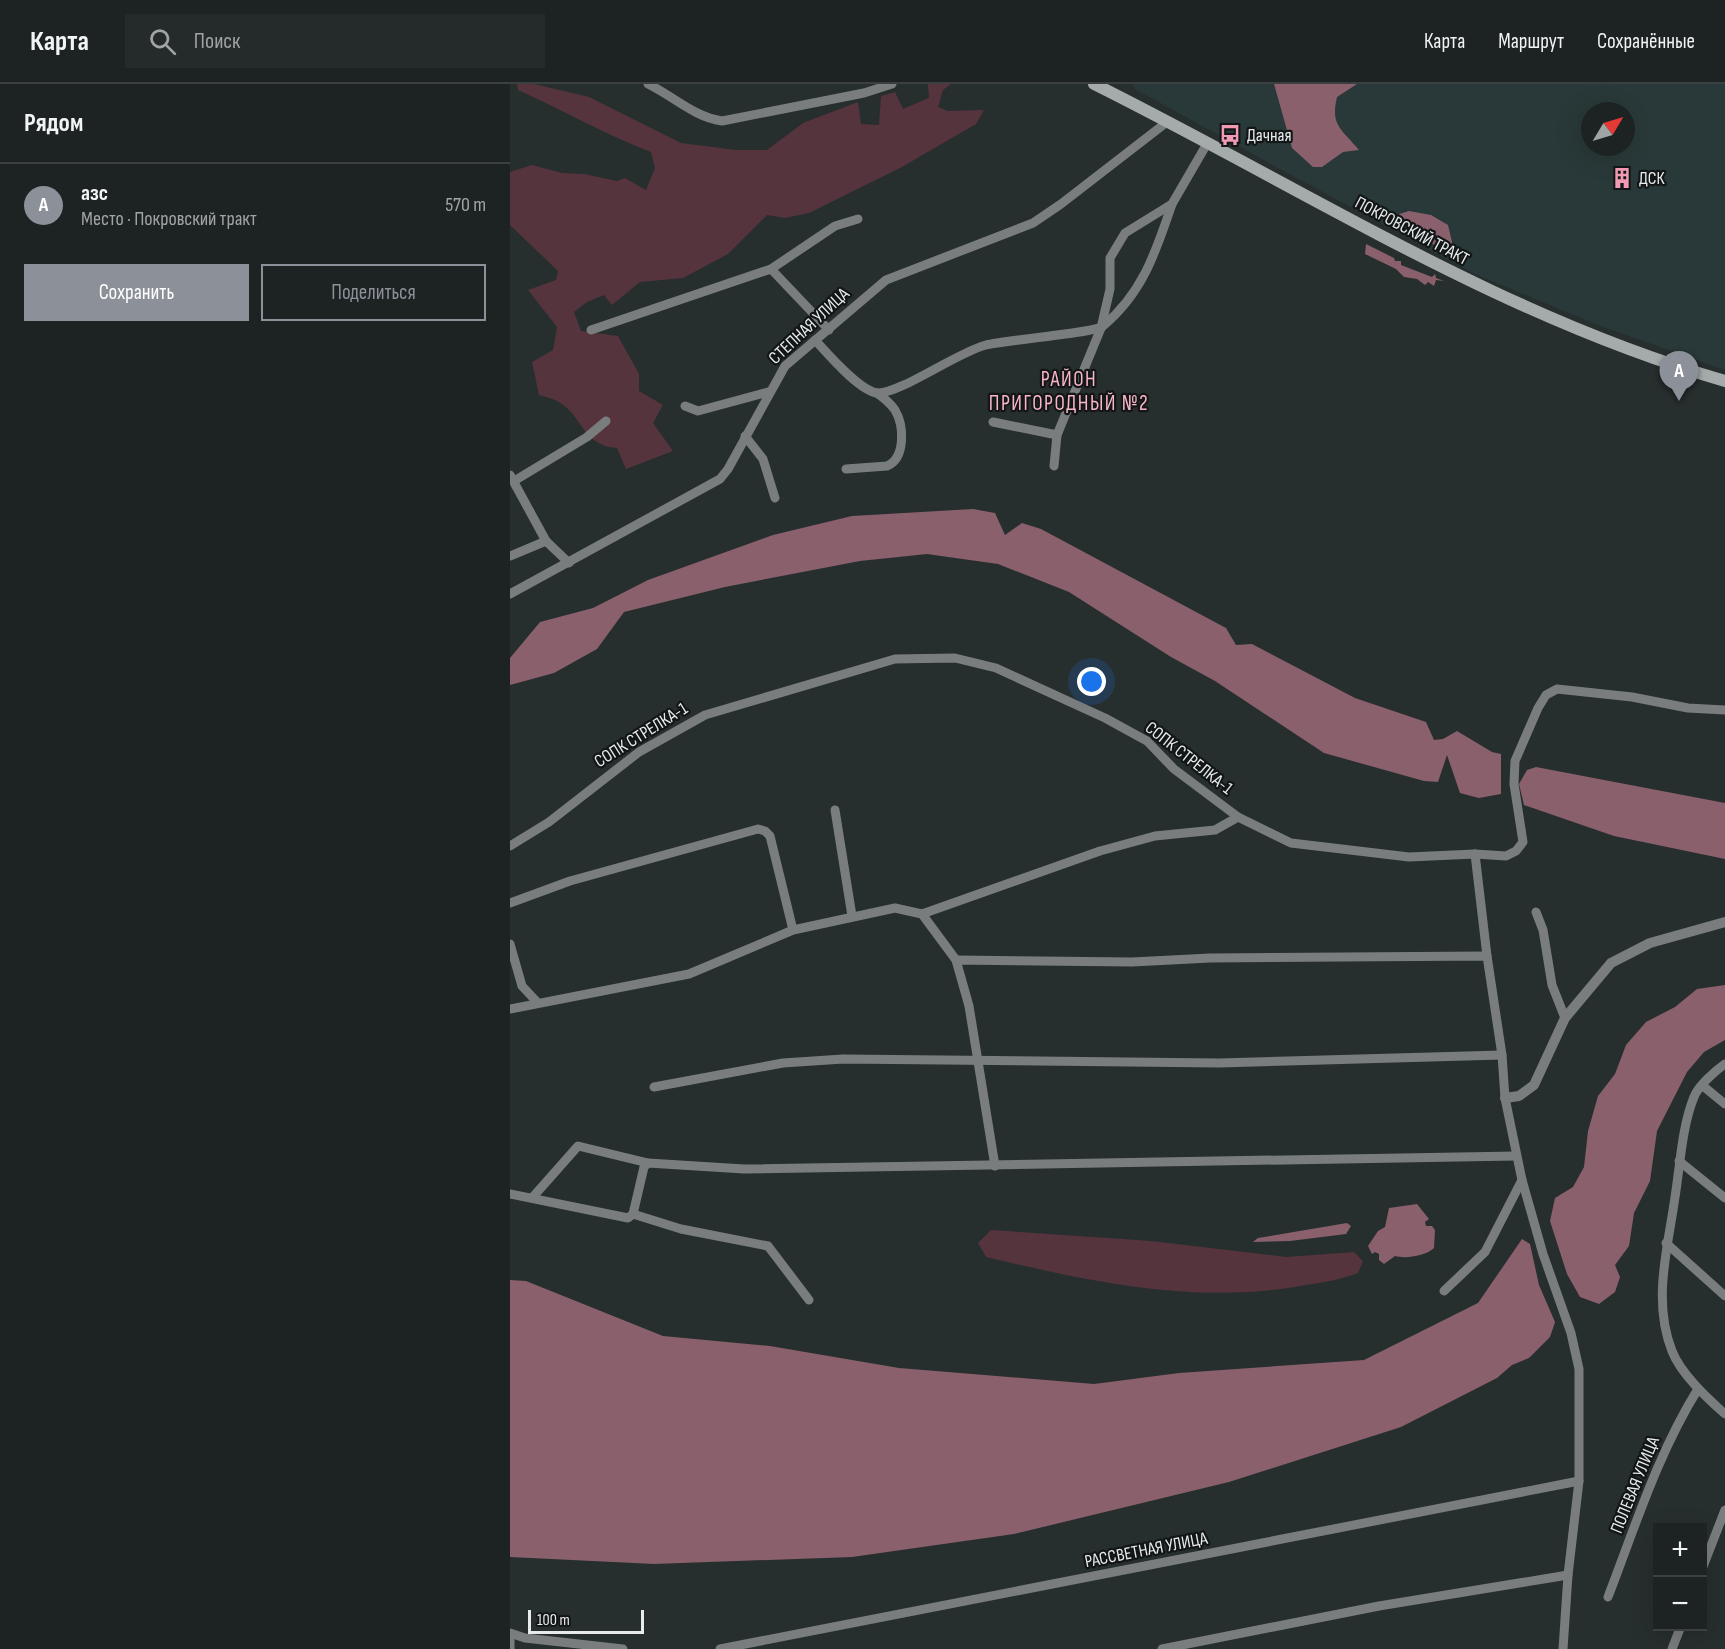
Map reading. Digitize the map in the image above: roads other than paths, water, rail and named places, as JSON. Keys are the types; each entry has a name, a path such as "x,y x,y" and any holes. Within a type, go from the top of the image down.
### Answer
{"main road":[{"name":"ПОКРОВСКИЙ ТРАКТ","path":"1094,84 1208,142 1460,278 1583,332 1725,381"}],"street":[{"path":"648,84 671,95 701,116 722,121 864,93 892,84"},
{"name":"СТЕПНАЯ УЛИЦА","path":"510,594 720,479 728,469 768,392 785,366 886,280 1033,223 1167,122"},
{"path":"877,393 892,389 986,345 1101,328 1130,301 1159,243 1172,204 1208,142"},
{"path":"1054,466 1057,435 1101,328 1110,289 1110,258 1125,233 1172,204"},
{"path":"591,330 771,269 827,231 858,219"},
{"path":"771,269 829,330"},
{"path":"815,340 848,374 889,402 899,419 900,455 894,463 887,466 846,469"},
{"path":"685,406 698,411 768,392"},
{"path":"569,563 546,541 512,478 587,437 606,422"},
{"path":"993,422 1057,435"},
{"path":"745,436 763,459 775,498"},
{"path":"510,556 546,541"},
{"name":"СОПК СТРЕЛКА-1","path":"510,846 549,822 602,779 674,730 716,712 895,659 955,658 996,668 1105,718 1147,741 1174,769 1238,817 1291,843 1409,857 1475,854 1506,856 1516,851 1523,842 1515,784 1515,761 1546,695 1557,689 1632,697 1688,708 1725,710"},
{"path":"834,810 852,916"},
{"path":"510,1010 537,1002 690,974 793,930 852,916 895,908 922,914 1100,851 1167,834 1215,830 1238,817"},
{"path":"510,903 570,881 758,829 770,836 793,930"},
{"path":"1475,854 1502,1055 1505,1098 1516,1156 1543,1254 1571,1333 1579,1369 1579,1481 1568,1575 1563,1649"},
{"path":"1536,912 1543,930 1552,986 1565,1018"},
{"path":"922,914 942,945 956,960 969,1006 995,1166"},
{"path":"1505,1098 1519,1096 1534,1085 1565,1018 1611,963 1627,952 1683,931 1725,922"},
{"path":"510,944 522,986 537,1002"},
{"path":"956,960 1132,962 1487,956"},
{"path":"654,1087 800,1062 843,1059 1219,1063 1502,1055"},
{"path":"1725,1064 1694,1096 1679,1161 1662,1278 1663,1311 1672,1352 1698,1389 1725,1414"},
{"path":"1702,1086 1725,1104"},
{"path":"532,1198 578,1146 648,1163 744,1169 1516,1156"},
{"path":"1679,1161 1725,1198"},
{"path":"510,1194 628,1218 633,1214 644,1167 648,1163"},
{"path":"1444,1291 1485,1252 1522,1180"},
{"path":"633,1214 681,1229 768,1246 809,1300"},
{"path":"1666,1243 1725,1296"},
{"name":"ПОЛЕВАЯ УЛИЦА","path":"1608,1597 1656,1472 1682,1414 1698,1389"},
{"name":"РАССВЕТНАЯ УЛИЦА","path":"720,1649 1096,1578 1579,1481"},
{"path":"1707,1556 1725,1510"},
{"path":"1162,1649 1379,1606 1568,1575"},
{"path":"1672,1649 1679,1631"},
{"path":"510,1649 510,1634 525,1638 623,1649"}],"place":[{"name":"Дачная","path":"1230,135"},
{"name":"ДСК","path":"1622,178"},
{"name":"азс","path":"1679,401"}],"district":[{"name":"РАЙОН ПРИГОРОДНЫЙ №2","path":"1069,391"}]}
